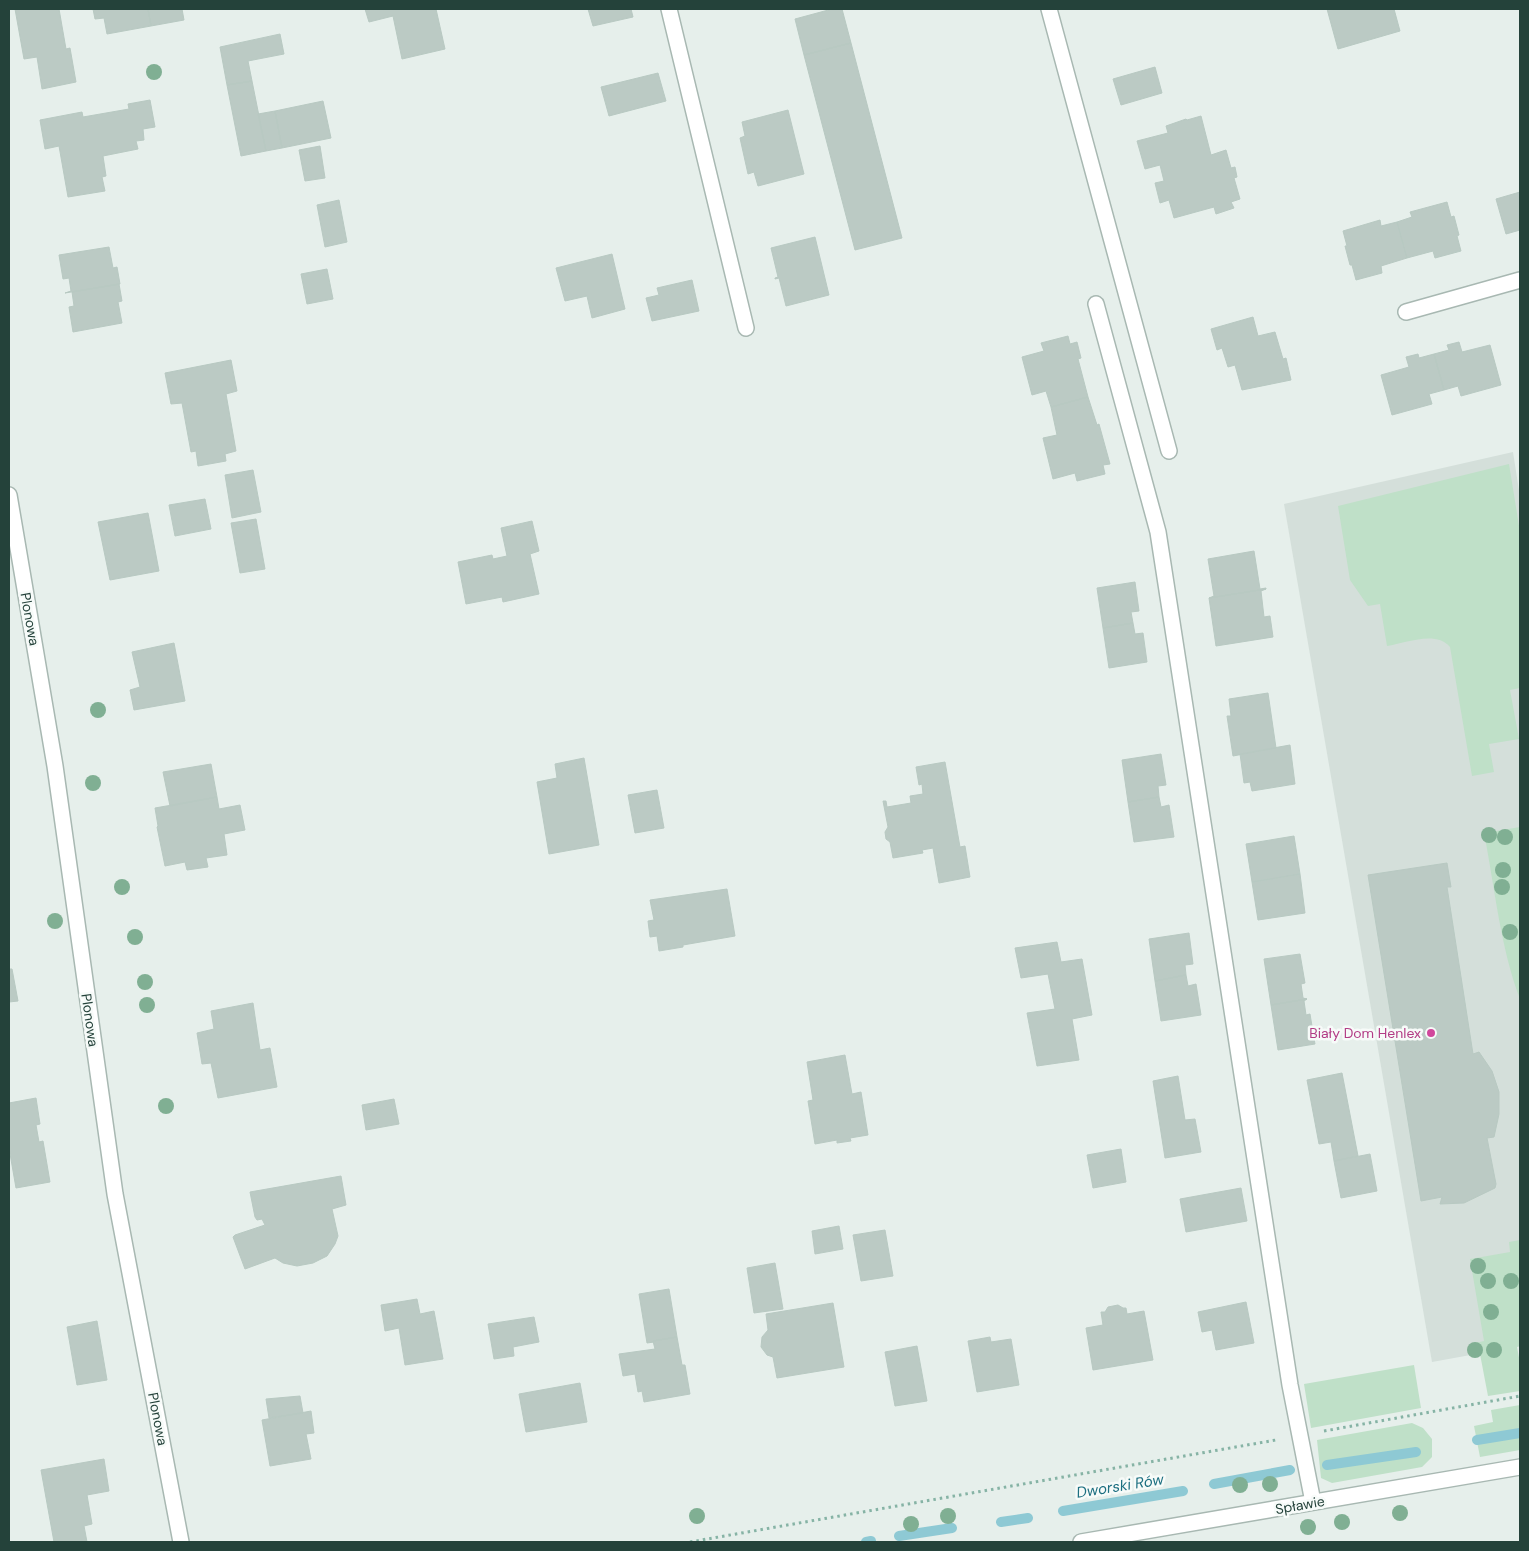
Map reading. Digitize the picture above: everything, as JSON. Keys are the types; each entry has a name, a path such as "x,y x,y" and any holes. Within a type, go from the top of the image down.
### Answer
{"street":[{"path":"668,9 746,328"},
{"path":"1049,9 1169,451"},
{"path":"1406,312 1520,280"},
{"path":"1096,304 1158,532 1290,1385 1314,1502"},
{"name":"Plonowa","path":"9,495 55,766 115,1194 182,1542"},
{"name":"Spławie","path":"1081,1542 1520,1467"}],"path":[{"path":"690,1542 1520,1396"}],"shaded area":[{"name":"Biały Dom Henlex","path":"1513,452 1520,497 1520,1346 1432,1362 1284,504"}],"green space":[{"path":"1509,464 1520,532 1520,688 1510,690 1519,739 1489,744 1494,772 1472,776 1450,647 1437,639 1429,638 1387,646 1380,604 1368,606 1350,580 1338,506"},
{"path":"1520,827 1520,999 1507,958 1484,833"},
{"path":"1520,1240 1520,1346 1517,1347 1520,1363 1520,1391 1488,1396 1480,1354 1477,1354 1475,1343 1484,1341 1470,1259 1510,1252 1509,1242"},
{"path":"1414,1365 1421,1408 1311,1428 1304,1384"},
{"path":"1520,1405 1520,1450 1480,1457 1474,1426 1493,1422 1491,1410"},
{"path":"1412,1423 1423,1428 1432,1439 1432,1457 1422,1467 1332,1483 1321,1478 1317,1440"}],"building":[{"path":"15,9 59,9 66,49 70,48 76,82 42,89 37,57 24,59"},
{"path":"93,9 148,9 151,26 107,34 104,18 95,19"},
{"path":"148,9 182,9 184,20 151,26"},
{"path":"365,9 436,9 445,49 402,59 393,16 369,22"},
{"path":"588,9 631,9 633,17 593,26"},
{"path":"832,9 842,9 851,43 804,55 795,19"},
{"path":"1327,9 1394,9 1400,31 1338,49"},
{"path":"280,34 284,54 248,61 252,81 227,85 220,47"},
{"path":"851,43 902,238 855,250 804,55"},
{"path":"1155,67 1162,93 1121,105 1113,79"},
{"path":"658,73 666,101 609,116 601,87"},
{"path":"252,81 266,151 241,156 227,85"},
{"path":"150,100 155,127 143,129 144,140 136,141 138,149 103,156 106,176 102,177 105,191 68,197 59,146 45,149 40,120 82,112 83,117 129,109 128,104"},
{"path":"323,101 331,138 282,148 275,111"},
{"path":"788,110 804,174 758,186 754,172 748,174 740,138 745,136 742,122"},
{"path":"275,111 282,148 266,151 258,114"},
{"path":"1201,116 1211,155 1226,150 1231,168 1235,167 1237,177 1234,178 1240,199 1231,202 1234,208 1216,214 1214,207 1174,218 1169,200 1160,203 1155,183 1164,181 1160,165 1145,169 1137,141 1168,133 1166,126"},
{"path":"320,146 325,178 305,181 299,150"},
{"path":"1520,192 1520,230 1506,234 1496,199"},
{"path":"339,200 347,242 325,247 317,205"},
{"path":"1447,202 1451,217 1454,216 1461,251 1435,258 1433,251 1407,258 1397,222 1412,217 1410,212"},
{"path":"1380,220 1381,226 1397,222 1407,258 1381,266 1382,273 1356,280 1352,265 1350,265 1343,231"},
{"path":"815,237 829,295 786,306 779,278 775,279 778,277 771,248"},
{"path":"109,247 113,268 117,267 120,284 65,293 71,291 69,278 63,279 59,255"},
{"path":"612,254 625,309 592,318 587,296 565,301 556,268"},
{"path":"327,269 333,299 307,304 301,274"},
{"path":"692,280 699,311 652,321 646,298 659,295 657,288"},
{"path":"119,284 122,301 118,302 122,323 73,332 69,307 74,306 72,292"},
{"path":"1253,317 1258,336 1275,332 1283,359 1286,358 1291,380 1242,390 1235,365 1228,367 1222,348 1217,350 1211,329"},
{"path":"1068,336 1070,344 1077,342 1081,358 1078,359 1088,397 1051,407 1046,391 1032,395 1022,357 1044,351 1041,343"},
{"path":"1459,342 1462,352 1490,345 1501,385 1461,396 1458,386 1444,390 1434,354 1449,350 1447,345"},
{"path":"1418,354 1419,358 1434,354 1444,390 1429,394 1432,404 1392,415 1381,375 1409,367 1406,357"},
{"path":"231,360 237,391 226,394 236,451 225,454 226,461 198,466 196,451 191,452 182,403 171,404 165,373"},
{"path":"1088,397 1097,425 1099,424 1110,464 1103,465 1105,474 1077,481 1075,473 1053,479 1043,438 1057,435 1051,407"},
{"path":"253,470 261,512 232,518 225,475"},
{"path":"205,499 211,529 175,536 169,505"},
{"path":"148,513 159,571 110,580 98,522"},
{"path":"256,519 265,569 240,573 231,523"},
{"path":"532,521 539,551 530,554 539,594 503,602 502,597 466,604 458,562 492,555 493,559 507,556 501,528"},
{"path":"1254,551 1260,589 1266,589 1209,598 1214,596 1208,559"},
{"path":"1135,582 1139,611 1131,612 1133,623 1103,628 1097,588"},
{"path":"1266,589 1261,591 1264,617 1270,616 1273,637 1216,646 1209,598"},
{"path":"1133,623 1135,634 1143,633 1147,662 1109,668 1103,628"},
{"path":"174,643 185,701 134,710 130,690 140,687 132,652"},
{"path":"1268,693 1276,748 1233,756 1227,716 1231,716 1229,699"},
{"path":"1290,745 1295,784 1252,791 1250,782 1244,783 1240,754"},
{"path":"1161,754 1166,785 1158,786 1159,797 1128,802 1122,760"},
{"path":"584,758 599,845 549,854 537,782 557,778 555,764"},
{"path":"945,762 960,847 965,846 970,877 939,883 933,848 922,850 923,853 893,858 890,842 886,839 885,832 888,827 883,801 886,801 887,807 911,803 910,796 923,794 922,784 919,785 916,767"},
{"path":"211,764 217,797 170,806 163,772"},
{"path":"657,790 664,828 635,833 628,795"},
{"path":"217,797 219,809 240,805 245,830 224,834 227,855 206,858 208,867 187,870 185,862 165,866 155,808"},
{"path":"1159,797 1161,807 1169,805 1174,837 1134,842 1128,802"},
{"path":"1294,836 1300,874 1252,882 1246,844"},
{"name":"Biały Dom Henlex","path":"1447,863 1451,887 1447,887 1473,1054 1479,1052 1492,1071 1499,1092 1499,1114 1494,1137 1487,1138 1496,1184 1495,1188 1464,1203 1440,1204 1442,1197 1421,1201 1368,875"},
{"path":"1300,874 1305,913 1258,920 1252,882"},
{"path":"727,889 735,936 659,951 657,936 650,937 648,921 654,920 650,900"},
{"path":"1189,933 1193,964 1185,965 1186,975 1155,981 1149,939"},
{"path":"1057,942 1061,962 1082,959 1092,1015 1072,1019 1079,1060 1037,1066 1027,1013 1055,1009 1048,974 1021,978 1015,948"},
{"path":"1300,954 1305,983 1301,984 1303,998 1307,999 1271,1005 1264,959"},
{"path":"9,969 12,969 18,1001 9,1002"},
{"path":"1186,975 1188,986 1196,984 1201,1015 1161,1021 1155,981"},
{"path":"1307,999 1304,1001 1306,1015 1310,1014 1315,1044 1278,1050 1271,1005"},
{"path":"253,1003 260,1050 270,1048 277,1087 218,1098 211,1063 202,1064 197,1033 214,1029 211,1011"},
{"path":"845,1055 852,1094 861,1092 868,1135 850,1138 851,1141 837,1143 837,1140 815,1144 808,1101 813,1100 807,1062"},
{"path":"1342,1073 1358,1156 1334,1161 1331,1142 1319,1144 1307,1080"},
{"path":"1178,1076 1185,1120 1195,1119 1201,1152 1165,1158 1153,1081"},
{"path":"36,1098 40,1124 36,1125 39,1142 43,1141 50,1182 16,1188 9,1148 9,1103"},
{"path":"394,1099 399,1124 366,1130 362,1105"},
{"path":"1121,1149 1126,1182 1093,1188 1087,1155"},
{"path":"1370,1154 1377,1191 1341,1198 1334,1161"},
{"path":"341,1176 346,1205 332,1209 338,1236 327,1256 313,1263 297,1266 283,1263 275,1258 245,1269 233,1237 265,1225 262,1219 257,1220 255,1217 250,1192"},
{"path":"1241,1188 1247,1221 1186,1232 1180,1199"},
{"path":"839,1226 843,1249 815,1254 812,1231"},
{"path":"885,1230 893,1276 861,1281 853,1235"},
{"path":"775,1263 783,1309 754,1313 747,1268"},
{"path":"669,1289 677,1337 647,1343 639,1294"},
{"path":"417,1299 420,1314 434,1311 443,1359 405,1365 399,1328 385,1331 381,1305"},
{"path":"1246,1302 1254,1343 1216,1350 1212,1330 1202,1332 1198,1312"},
{"path":"833,1303 844,1367 777,1378 773,1357 767,1355 761,1347 762,1337 768,1330 766,1314"},
{"path":"1118,1305 1126,1308 1127,1314 1144,1311 1153,1360 1093,1370 1086,1328 1103,1325 1101,1312 1105,1312 1108,1307"},
{"path":"534,1317 539,1342 513,1347 514,1356 494,1359 488,1324"},
{"path":"97,1321 107,1380 77,1385 67,1327"},
{"path":"677,1337 682,1365 685,1365 690,1394 644,1402 642,1391 638,1392 635,1374 623,1376 619,1354 655,1349 653,1341"},
{"path":"990,1337 991,1342 1011,1339 1019,1385 977,1392 968,1341"},
{"path":"917,1346 927,1401 895,1406 885,1352"},
{"path":"580,1383 587,1422 526,1432 519,1394"},
{"path":"300,1396 303,1413 269,1418 266,1399"},
{"path":"311,1411 314,1433 306,1434 311,1459 270,1466 262,1420"},
{"path":"104,1459 109,1491 87,1495 92,1524 84,1526 87,1542 54,1542 41,1470"}],"waterway":[{"name":"Dworski Rów","path":"1477,1440 1520,1433"},
{"name":"Dworski Rów","path":"1327,1465 1416,1452"},
{"name":"Dworski Rów","path":"1214,1484 1290,1470"},
{"name":"Dworski Rów","path":"1063,1511 1183,1491"},
{"name":"Dworski Rów","path":"1001,1522 1028,1518"},
{"name":"Dworski Rów","path":"899,1536 952,1528"},
{"name":"Dworski Rów","path":"866,1542 871,1541"}],"place":[{"name":"Biały Dom Henlex","path":"1431,1033"}]}
